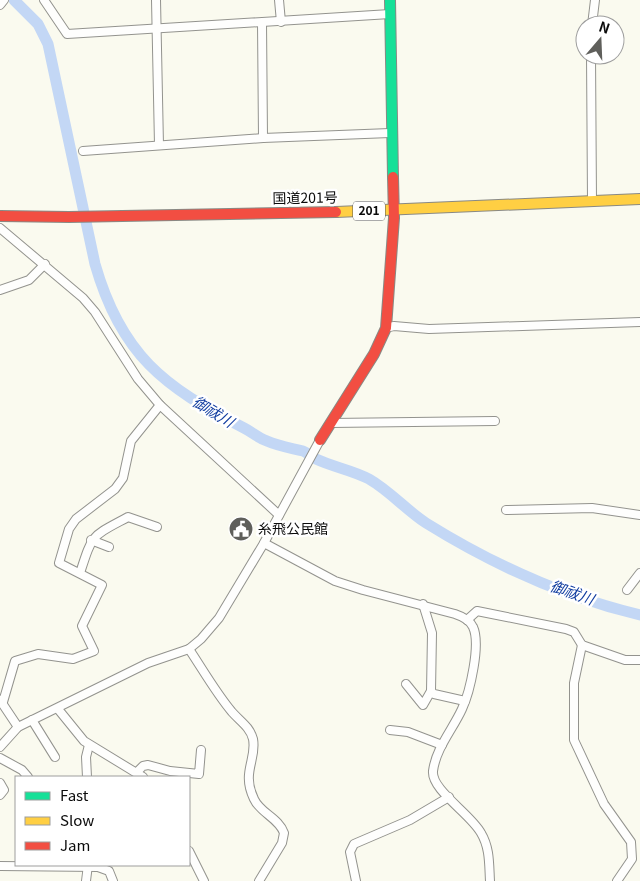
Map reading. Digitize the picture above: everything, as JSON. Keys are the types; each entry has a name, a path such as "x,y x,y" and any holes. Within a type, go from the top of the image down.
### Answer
{"main road":[{"path":"320,440 374,354 386,328 393,214 390,132 390,0"},
{"name":"国道201号","path":"393,214 640,199"},
{"name":"国道201号","path":"0,223 640,206"},
{"name":"国道201号","path":"0,216 69,220"}],"street":[{"path":"0,5 4,0"},
{"path":"44,0 67,34 158,30 390,14"},
{"path":"156,0 159,146"},
{"path":"279,0 281,22"},
{"path":"593,15 595,0"},
{"path":"262,23 263,138"},
{"path":"591,65 592,201"},
{"path":"83,151 263,138 390,132"},
{"path":"0,228 83,298 95,312 138,379 160,406 280,515"},
{"path":"0,290 29,280 45,264"},
{"path":"386,328 394,326 429,329 640,322"},
{"path":"18,727 2,701 15,661 38,654 73,659 94,651 82,626 102,585 59,563 69,529 76,519 115,489 122,478 131,441 160,406"},
{"path":"331,423 495,421"},
{"path":"0,747 18,727 58,709 148,663 189,649 208,632 219,618 264,543 320,440"},
{"path":"506,510 592,508 640,515"},
{"path":"80,573 90,540 97,534 128,517 157,527"},
{"path":"90,540 109,547"},
{"path":"264,543 336,581 455,614 467,620 473,627 476,641 470,686 465,701 442,745 433,774 436,784 475,823 484,839 489,854 490,881"},
{"path":"627,590 640,573"},
{"path":"406,684 423,705 430,691 432,633 423,604"},
{"path":"467,620 477,611 566,629 574,632 582,645 625,660 640,660"},
{"path":"582,645 574,683 574,740 604,804 631,842 632,859 617,881"},
{"path":"189,649 228,706 252,734 254,750 248,770 250,792 259,808 279,824 284,833 282,843 259,881"},
{"path":"430,691 434,694 465,701"},
{"path":"58,709 78,736 89,745 140,774 143,766 148,765 170,771 199,774 201,750"},
{"path":"32,720 55,757"},
{"path":"390,730 408,732 442,745"},
{"path":"87,776 86,757 89,745"},
{"path":"0,758 22,770 27,776"},
{"path":"0,783 4,790 0,795"},
{"path":"356,881 350,852 354,844 410,820 449,797"},
{"path":"190,853 204,881"},
{"path":"0,866 98,867 109,871 113,881"},
{"path":"86,881 88,866"}],"waterway":[{"name":"御祓川","path":"14,0 38,24 48,44 95,264 118,322 132,345 149,365 191,398 261,438 303,451 322,462 369,479 426,523 477,552 556,589 612,608 640,615"}],"traffic: fast":[{"path":"390,0 393,177"}],"traffic: slow":[{"path":"336,212 640,199"}],"traffic: jam":[{"path":"320,440 374,354 386,328 394,218 393,177"},
{"path":"0,216 69,217 336,212"}],"place":[{"name":"糸飛公民館","path":"241,529"}]}
